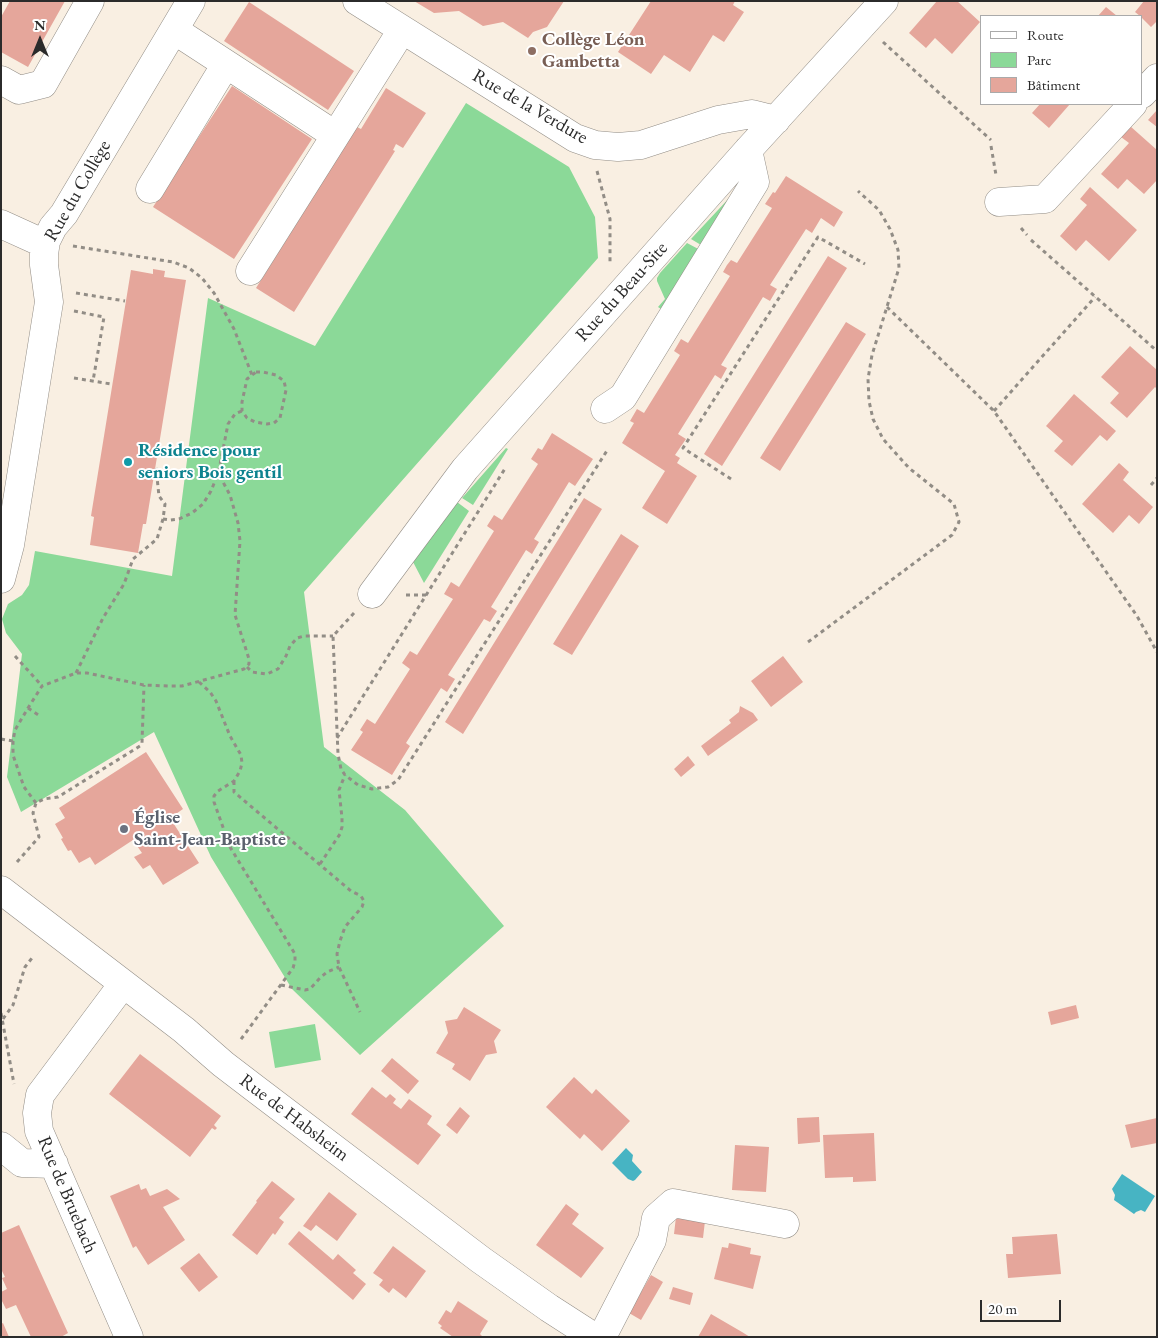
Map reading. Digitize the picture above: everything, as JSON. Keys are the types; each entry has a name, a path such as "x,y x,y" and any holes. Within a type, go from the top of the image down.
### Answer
{"street":[{"path":"1,80 19,90 43,84 90,1"},
{"name":"Rue du Collège","path":"1,579 10,545 49,302 44,265 46,241 53,227 67,210 191,1"},
{"name":"Rue de la Verdure","path":"357,1 575,138 595,145 618,147 641,145 718,120 752,114 776,120"},
{"name":"Rue du Beau-Site","path":"372,594 465,469 748,150 884,1"},
{"path":"174,30 335,135"},
{"path":"250,271 402,30"},
{"path":"150,189 226,64"},
{"path":"1143,93 1157,78"},
{"path":"999,202 1045,200 1132,105"},
{"path":"605,409 623,396 755,182 748,150"},
{"path":"1,224 34,239 46,241"},
{"name":"Rue de Habsheim","path":"1,890 184,1030 223,1064 481,1260 594,1337"},
{"name":"Rue de Bruebach","path":"123,984 40,1095 37,1113 39,1131 129,1337"},
{"path":"1,1146 22,1163 54,1164"},
{"path":"602,1337 652,1240 656,1218 673,1203 785,1224"}],"path":[{"path":"879,38 991,140"},
{"path":"596,167 610,219 610,264"},
{"path":"808,642 952,535 959,522 954,504 909,468 883,439 873,419 868,402 868,378 872,355 899,268 898,250 890,229 879,210 858,191"},
{"path":"731,479 683,448 818,237 865,264"},
{"path":"1031,240 1157,351"},
{"path":"96,249 172,262 189,268 202,278 214,293 234,329 252,374"},
{"path":"72,292 125,301"},
{"path":"994,411 1095,297"},
{"path":"887,307 994,411 1137,616 1157,652"},
{"path":"71,311 104,317 93,381"},
{"path":"263,372 276,375 284,381 286,390 280,418 274,423 255,422 247,418 242,411 247,380 252,374 263,372"},
{"path":"74,378 111,384"},
{"path":"163,519 180,519 192,513 203,504 220,470 228,424 235,414 242,411"},
{"path":"372,594 333,636 338,754 345,775 358,785 372,789 388,787 398,780 608,449"},
{"path":"337,738 507,465"},
{"path":"76,674 103,618 124,584 134,558 157,539 165,504 159,496 156,468"},
{"path":"36,803 24,788 13,755 13,741 15,730 42,686 76,674 86,674 144,685 182,686 244,669 249,664 235,615 240,541 238,523 220,470"},
{"path":"1151,485 1157,478"},
{"path":"247,667 252,672 267,674 278,668 290,646 297,638 304,636 333,636"},
{"path":"15,656 42,686"},
{"path":"199,682 210,692 216,701 230,736 241,755 240,771 234,781 218,791 214,796 214,802 230,847 294,954 295,961 293,968 236,1047"},
{"path":"17,862 39,837 33,814 36,803 44,799 58,797 140,746 142,743 144,685"},
{"path":"28,708 40,716"},
{"path":"2,738 13,741"},
{"path":"320,864 340,834 342,827 339,790 345,775"},
{"path":"234,781 234,792 364,900 362,907 345,927 337,954 339,967 360,1012"},
{"path":"2,1019 13,1005 25,967 32,958"},
{"path":"281,985 305,990 310,989 327,972 339,967"},
{"path":"1,1014 14,1085"}],"green space":[{"path":"466,103 569,167 595,217 598,258 304,592 324,747 405,810 504,926 360,1055 292,989 211,857 154,732 21,812 7,777 22,654 6,633 2,619 8,604 22,595 29,585 35,551 172,576 208,298 315,346"},
{"path":"731,196 706,248 691,239"},
{"path":"687,243 704,252 667,313 658,307 665,299 657,278"},
{"path":"506,448 508,449 473,505 462,498"},
{"path":"457,502 469,511 424,583 412,560"},
{"path":"315,1024 321,1060 275,1068 269,1032"}],"water":[{"path":"626,1148 633,1155 632,1161 642,1172 633,1181 628,1179 612,1163"},
{"path":"1122,1174 1155,1196 1145,1212 1141,1210 1134,1214 1114,1200 1115,1195 1112,1189"}],"building":[{"path":"10,1 65,1 28,67 1,52 1,17"},
{"path":"414,1 564,1 547,27 533,32 528,38 503,22 483,26 459,11 434,13"},
{"path":"651,1 735,1 733,5 744,12 724,42 713,35 690,72 664,55 651,74 618,52"},
{"path":"937,1 957,1 980,22 952,54 935,38 926,48 909,33"},
{"path":"1144,1 1157,1 1157,21 1151,27 1143,19 1143,15 1135,12"},
{"path":"249,2 354,71 328,110 224,41"},
{"path":"1106,7 1116,15 1099,15"},
{"path":"232,86 312,139 234,259 153,207"},
{"path":"386,88 426,113 403,148 396,144 393,150 395,151 294,312 256,288 357,127 361,129"},
{"path":"1039,105 1069,105 1049,128 1032,113"},
{"path":"1157,110 1157,127 1148,120"},
{"path":"1130,126 1157,150 1157,180 1144,194 1127,179 1118,189 1101,174 1129,143 1121,137"},
{"path":"786,176 843,212 834,227 821,218 812,233 806,229 770,285 777,289 770,301 763,297 721,365 727,368 721,379 715,375 678,434 686,439 675,455 680,458 677,463 697,476 667,524 642,508 665,471 622,443 634,423 630,421 637,409 644,413 680,355 674,351 681,339 688,343 730,276 723,272 727,265 731,260 737,263 772,208 765,204"},
{"path":"1090,187 1137,230 1109,261 1086,240 1076,251 1060,236 1087,205 1080,199"},
{"path":"828,256 847,268 722,466 704,454"},
{"name":"Résidence pour seniors Bois gentil","path":"153,269 165,271 164,277 186,280 146,524 143,524 138,553 90,545 94,517 91,516 131,270 153,274"},
{"path":"846,322 866,334 780,471 760,458"},
{"path":"1130,346 1157,370 1157,389 1155,387 1127,418 1110,403 1119,393 1101,377"},
{"path":"1074,394 1116,431 1107,441 1100,435 1072,466 1054,451 1063,441 1046,426"},
{"path":"552,433 593,459 575,486 569,482 534,539 539,542 532,554 526,550 491,607 497,611 490,622 484,619 448,675 455,679 447,692 441,688 406,743 410,746 392,775 351,750 363,732 360,730 367,719 375,724 410,669 402,663 410,651 417,655 453,599 444,594 451,582 459,587 494,531 487,526 494,515 502,520 538,464 531,459 538,448 542,450"},
{"path":"1119,463 1129,472 1123,480 1153,507 1139,524 1129,515 1113,533 1082,504"},
{"path":"584,498 602,509 463,734 445,722"},
{"path":"621,534 639,546 572,655 553,644"},
{"path":"783,656 803,682 771,707 751,681"},
{"path":"740,706 753,713 758,720 708,756 701,746 731,723 729,720 739,712"},
{"name":"Église Saint-Jean-Baptiste","path":"146,752 183,809 170,818 199,863 163,885 150,865 143,869 134,857 142,853 133,840 95,865 90,857 79,863 71,850 68,851 55,824 65,818 59,808"},
{"path":"688,756 695,765 681,777 674,769"},
{"path":"1076,1005 1079,1018 1051,1025 1048,1012"},
{"path":"464,1007 501,1030 494,1041 497,1053 486,1055 470,1081 452,1069 455,1064 436,1053 448,1033 445,1021 457,1019"},
{"path":"140,1054 221,1116 214,1125 217,1128 215,1130 212,1128 190,1157 109,1094"},
{"path":"392,1058 419,1081 408,1094 381,1071"},
{"path":"574,1077 592,1094 596,1089 630,1121 602,1151 584,1134 580,1139 546,1107"},
{"path":"372,1087 386,1098 390,1094 396,1099 393,1103 401,1109 409,1099 432,1116 427,1124 441,1135 418,1165 351,1114"},
{"path":"460,1107 470,1116 457,1134 446,1125"},
{"path":"819,1117 820,1142 798,1144 797,1118"},
{"path":"1157,1118 1157,1143 1131,1148 1125,1125"},
{"path":"874,1133 876,1181 853,1182 853,1177 825,1178 823,1135"},
{"path":"735,1145 769,1147 766,1192 732,1190"},
{"path":"272,1181 295,1199 279,1218 284,1222 275,1235 273,1233 257,1255 232,1235"},
{"path":"139,1184 141,1190 146,1188 150,1196 167,1189 180,1199 163,1207 185,1240 148,1265 136,1246 133,1248 110,1196"},
{"path":"329,1192 357,1214 337,1241 316,1225 311,1231 303,1226"},
{"path":"566,1204 579,1214 572,1224 604,1248 581,1278 536,1245"},
{"path":"676,1217 705,1221 703,1238 674,1234"},
{"path":"19,1225 68,1333 61,1337 31,1337 16,1305 6,1309 1,1299 1,1292 7,1289 2,1278 5,1277 1,1269 1,1233"},
{"path":"299,1231 333,1260 338,1254 356,1270 353,1273 366,1284 353,1300 288,1244"},
{"path":"1057,1234 1061,1274 1008,1278 1006,1254 1013,1254 1012,1237"},
{"path":"729,1243 751,1248 750,1254 761,1256 753,1289 714,1279 722,1247 728,1248"},
{"path":"393,1246 426,1271 406,1298 393,1288 389,1293 379,1285 383,1280 373,1273"},
{"path":"199,1253 218,1277 199,1292 180,1268"},
{"path":"651,1275 663,1282 641,1320 629,1313"},
{"path":"673,1287 693,1293 690,1305 669,1299"},
{"path":"458,1301 488,1321 480,1334 483,1337 453,1337 440,1328 442,1326 438,1323 446,1310 451,1313"},
{"path":"711,1314 742,1332 750,1337 698,1337"},
{"path":"3,1323 9,1337 1,1337 1,1324"}],"place":[{"name":"Collège Léon Gambetta","path":"532,51"},
{"name":"Résidence pour seniors Bois gentil","path":"128,462"},
{"name":"Église Saint-Jean-Baptiste","path":"124,829"}]}
